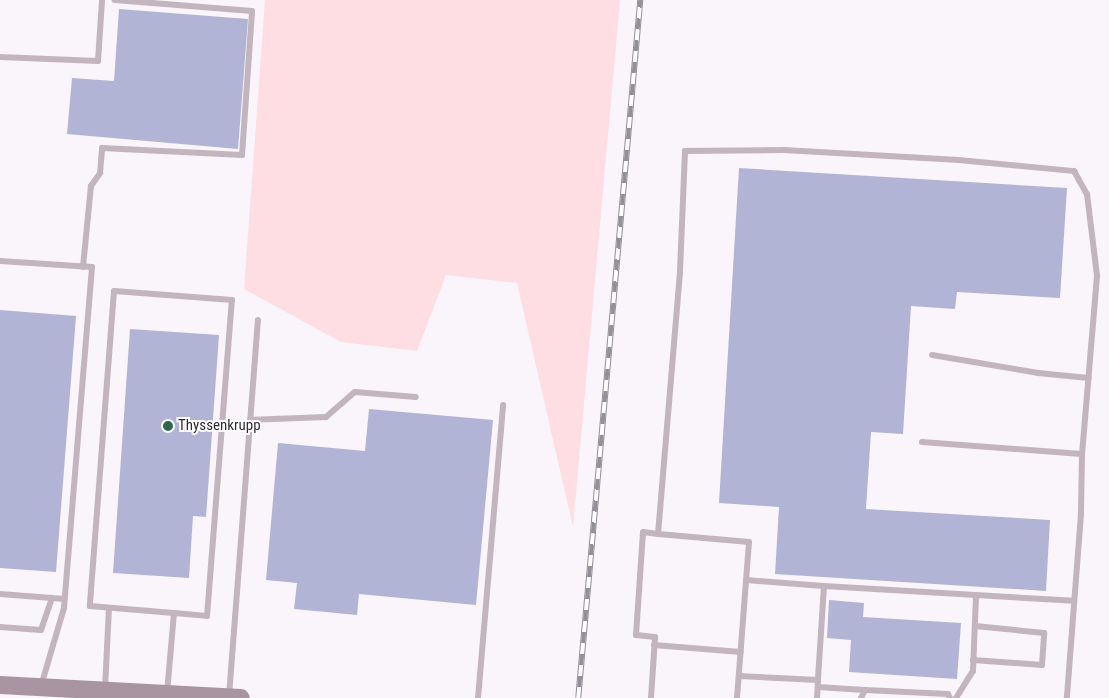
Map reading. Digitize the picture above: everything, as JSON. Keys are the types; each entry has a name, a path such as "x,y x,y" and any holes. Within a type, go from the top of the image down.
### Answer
{"main road":[{"path":"0,685 235,698"}],"lane":[{"path":"0,57 98,61 102,0"},
{"path":"83,267 91,186 100,173 102,148 242,155 252,10 114,0"},
{"path":"658,534 680,271 685,151 794,150 959,160 1074,171 1087,194 1096,276 1082,454 1067,698"},
{"path":"0,261 92,267 65,599 40,688"},
{"path":"114,291 232,300 207,616 109,608 90,606 114,291"},
{"path":"235,698 250,420 258,320"},
{"path":"932,355 1038,373 1089,378"},
{"path":"250,420 326,418 355,392 416,397"},
{"path":"478,698 503,405"},
{"path":"922,442 1082,454"},
{"path":"650,698 655,637 636,635 643,532 749,542 737,698"},
{"path":"746,580 1074,601"},
{"path":"817,698 824,586"},
{"path":"0,594 65,599"},
{"path":"956,698 973,671 976,595"},
{"path":"0,627 41,630 52,598"},
{"path":"105,692 109,608"},
{"path":"167,695 174,613"},
{"path":"973,660 1042,665 1044,633 975,626"},
{"path":"654,645 740,652"},
{"path":"739,676 866,690 948,694 950,698"},
{"path":"861,698 866,690"}],"shaded area":[{"path":"265,0 620,0 573,527 517,283 446,275 417,351 341,342 244,289"}],"building":[{"path":"119,9 248,19 238,149 67,134 72,78 114,81"},
{"path":"739,168 1067,188 1060,298 957,292 955,309 911,306 903,434 871,432 866,509 1050,520 1046,591 775,574 779,507 719,503"},
{"path":"0,310 76,316 56,572 0,568"},
{"name":"Thyssenkrupp","path":"130,329 219,335 206,517 193,516 189,578 113,573"},
{"path":"369,409 493,420 476,605 359,594 357,615 294,609 297,583 266,580 278,443 365,451"},
{"path":"829,600 864,603 863,617 961,623 957,679 849,672 851,640 827,638"}],"railway":[{"path":"578,698 640,0"}],"place":[{"name":"Thyssenkrupp","path":"168,426"}]}
